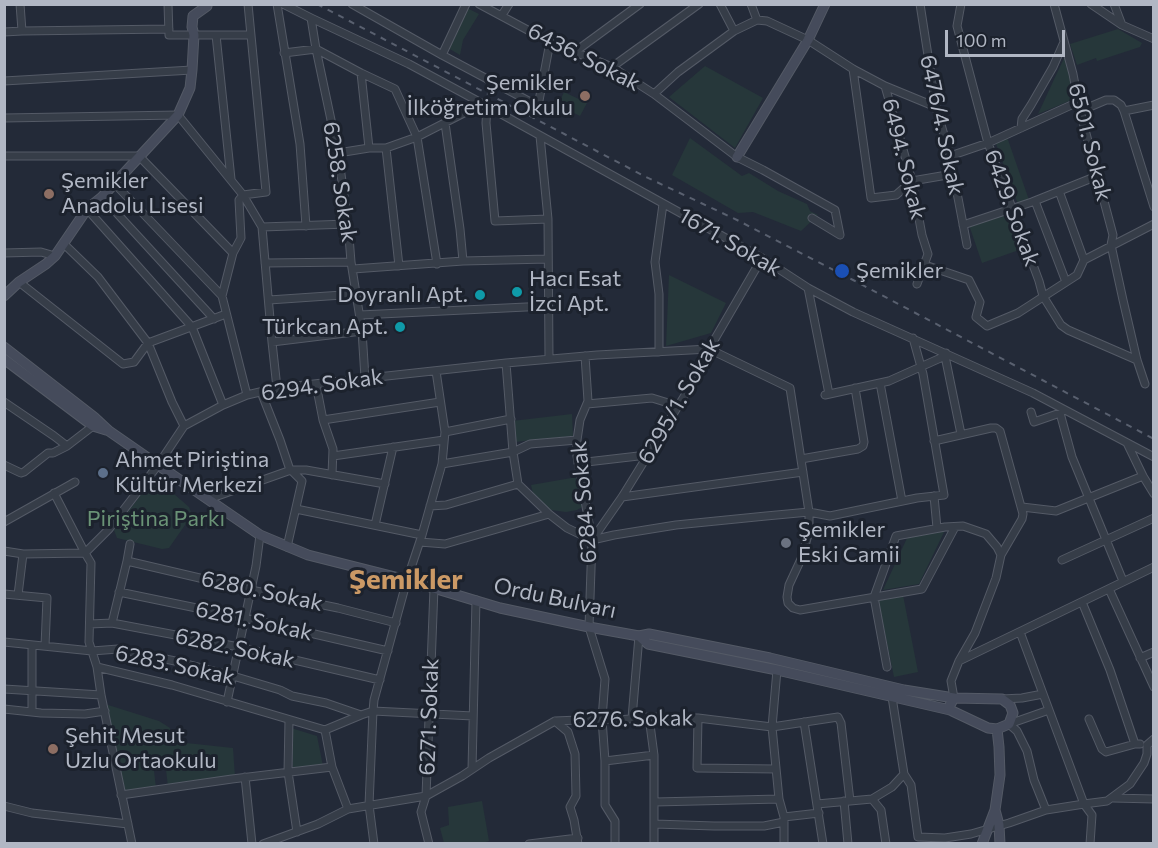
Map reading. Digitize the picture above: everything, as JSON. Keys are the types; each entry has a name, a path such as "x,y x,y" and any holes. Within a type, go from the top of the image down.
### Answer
{"main road":[{"path":"4,296 55,256 87,209 102,197 177,115 190,88 193,16 209,5"},
{"path":"737,157 808,40 824,6"},
{"name":"Ordu Bulvarı","path":"4,347 109,431 260,535 308,555 407,580 500,608 589,627 639,636 650,634 770,658 904,690 954,698 1002,699"},
{"name":"Ordu Bulvarı","path":"4,358 93,426 109,431"},
{"name":"Ordu Bulvarı","path":"639,636 648,644 777,670 950,710 988,728 997,729"},
{"path":"950,710 954,698"},
{"path":"982,843 995,810 1000,776 997,729 1009,724 1012,718 1012,710 1002,699"},
{"path":"995,810 1000,843"}],"street":[{"path":"20,4 22,30"},
{"path":"168,4 169,35 250,35"},
{"path":"243,195 266,192 248,4"},
{"path":"277,4 300,144 306,226"},
{"path":"283,4 311,18"},
{"path":"352,4 538,106 550,42"},
{"path":"442,55 466,4"},
{"name":"6436. Sokak","path":"479,4 550,42 612,67 654,94 678,72 734,31 757,20"},
{"path":"502,15 508,4"},
{"path":"576,51 640,4"},
{"path":"612,67 699,4"},
{"path":"720,4 734,31"},
{"path":"751,4 757,20 767,21 808,40"},
{"path":"824,6 835,4"},
{"name":"6476/4. Sokak","path":"920,4 936,107 950,156 967,245"},
{"name":"6429. Sokak","path":"961,4 957,26 988,143 1043,296 1061,325 1068,330 1137,360"},
{"name":"6501. Sokak","path":"1054,4 1113,235 1111,245 1137,360 1145,384"},
{"path":"1091,4 1122,25 1154,39"},
{"path":"1114,4 1122,25"},
{"name":"6258. Sokak","path":"311,18 338,153 362,331 365,378"},
{"name":"1671. Sokak","path":"311,18 409,64 762,258 808,288 864,317 1033,393 1154,457"},
{"path":"4,32 169,29"},
{"path":"216,35 231,180"},
{"name":"6494. Sokak","path":"808,40 853,69 885,86 912,181 928,254 917,284"},
{"path":"1021,128 1022,119 1053,67 1064,42"},
{"path":"284,53 316,49 395,89 417,137 437,264"},
{"path":"853,69 870,198 896,195 912,181 952,174"},
{"path":"4,81 192,70"},
{"path":"361,73 369,148"},
{"path":"885,86 936,107"},
{"path":"654,94 737,157 835,210 840,235 812,219"},
{"path":"1080,111 1106,100 1114,100 1121,105 1154,207"},
{"path":"950,156 988,143 1078,102"},
{"path":"1124,111 1154,105"},
{"path":"338,153 386,148 417,137 468,111 487,107 486,123 495,221 548,219"},
{"path":"4,118 177,115 243,195 262,227 278,388"},
{"path":"445,123 460,230 462,261"},
{"path":"540,136 548,219 549,359"},
{"path":"386,148 399,266"},
{"path":"4,156 139,156 233,253"},
{"path":"963,225 1012,210 1097,176"},
{"path":"114,183 222,296"},
{"path":"1059,191 1084,260"},
{"path":"243,195 240,200 241,238 233,253 222,296 247,395"},
{"path":"102,197 214,319"},
{"path":"1035,201 1066,282"},
{"path":"658,352 659,294 655,262 663,204"},
{"path":"87,209 192,327 223,405"},
{"path":"262,227 348,224"},
{"path":"925,265 969,280 980,302 976,317 987,326 1018,313 1077,275 1084,260 1154,224"},
{"path":"64,244 98,277 148,343 184,426"},
{"path":"4,253 41,252 55,256"},
{"path":"265,263 399,266 548,258"},
{"name":"6295/1. Sokak","path":"592,540 622,497 678,406 762,258"},
{"path":"19,282 123,364 134,362 148,343 226,314"},
{"path":"808,288 827,394 889,381 946,355 961,434"},
{"path":"269,300 357,294"},
{"path":"360,315 548,306"},
{"path":"272,342 362,331"},
{"path":"506,363 513,452 518,484 567,528 592,540 676,525 809,512 830,516 944,495 913,338"},
{"path":"709,349 790,388 809,512 809,531 802,557 786,597 793,608 800,610 922,589 955,526"},
{"name":"6294. Sokak","path":"85,553 109,529 158,465 184,426 247,395 278,388 506,363 709,349"},
{"name":"6284. Sokak","path":"585,356 588,401 580,420 577,440 578,463 592,540 589,627 605,679 602,719 605,805 615,821 615,843"},
{"path":"374,843 369,805 374,700 442,464 444,436 436,371"},
{"path":"880,383 902,501"},
{"path":"316,384 323,420 333,449 332,475"},
{"path":"801,459 858,449 863,446 855,388"},
{"path":"261,392 291,470 302,481 287,547"},
{"path":"587,404 652,398 678,406"},
{"path":"4,402 67,446"},
{"path":"323,420 440,402"},
{"path":"1031,412 1034,422 1059,413 1072,457 1123,581"},
{"path":"333,456 393,447 511,418"},
{"path":"4,465 21,473 24,472 48,453 67,446 93,426"},
{"path":"934,441 991,428 1000,431 1023,514 1001,555 996,578 975,633 951,681 954,698"},
{"path":"442,464 513,452 530,444 577,440"},
{"path":"1127,443 1154,494"},
{"path":"375,525 393,447"},
{"path":"578,463 647,455"},
{"path":"208,499 291,470 306,470 385,484"},
{"path":"622,497 803,472"},
{"path":"1022,507 1056,511 1143,476"},
{"path":"4,522 75,482"},
{"path":"430,506 446,504 518,484"},
{"path":"54,493 91,563 89,642 97,667 132,843"},
{"path":"934,496 938,528"},
{"path":"296,509 375,525 445,544 549,513"},
{"path":"1062,560 1154,518"},
{"path":"887,667 874,597 896,536 963,526 986,534 998,547 1001,555"},
{"path":"227,702 256,566 260,535"},
{"path":"112,623 130,544"},
{"path":"4,551 23,554 85,553"},
{"path":"18,596 23,554"},
{"name":"6280. Sokak","path":"127,561 396,623"},
{"path":"959,662 1123,581 1152,570"},
{"name":"6271. Sokak","path":"429,843 421,812 426,796 434,588"},
{"path":"1109,589 1154,687"},
{"name":"6281. Sokak","path":"119,592 388,651"},
{"path":"4,594 47,598 45,646"},
{"path":"472,769 476,600"},
{"path":"1082,602 1110,670 1135,744"},
{"name":"6282. Sokak","path":"90,624 112,623 239,647 380,680"},
{"path":"1020,632 1084,804 1092,815 1090,843"},
{"path":"632,718 639,636"},
{"name":"6283. Sokak","path":"4,642 92,651 118,649 233,676 280,690 292,696 361,715"},
{"path":"32,645 32,711"},
{"path":"1140,658 1154,652"},
{"path":"97,667 172,685 325,730 373,711 473,717"},
{"path":"777,670 772,727 779,799 784,820 784,843"},
{"path":"4,689 101,695"},
{"name":"Ordu Bulvarı","path":"1002,699 1043,694"},
{"path":"892,697 904,774 911,785 918,837 945,838 971,834 1046,810 1107,801 1130,784 1144,763 1147,745"},
{"path":"4,709 86,714 105,711"},
{"path":"1046,810 1034,780 1027,752 1017,731 1009,724 1049,710"},
{"path":"649,717 654,755 656,824 654,843"},
{"name":"6276. Sokak","path":"263,843 318,824 348,809 426,796 555,721 649,717 698,718 772,727 838,717 841,723 847,801"},
{"path":"698,718 697,768 776,769"},
{"path":"1089,718 1102,749 1106,752 1135,744 1147,745 1154,739"},
{"path":"289,720 288,772 297,831"},
{"path":"529,843 578,841 570,807 576,796 574,753 568,732 555,721"},
{"path":"804,722 823,843"},
{"path":"325,730 332,767 348,809"},
{"path":"605,761 654,755"},
{"path":"121,795 332,767"},
{"path":"817,804 872,799 892,787 904,774"},
{"path":"245,777 252,843"},
{"path":"1113,798 1154,799"},
{"path":"655,802 779,799"},
{"path":"872,799 881,810 886,843"},
{"path":"847,801 848,843"},
{"path":"4,806 32,813 128,824"},
{"path":"656,824 764,825 819,813"}],"green space":[{"path":"467,8 479,14 463,40 460,55 448,48"},
{"path":"1118,29 1142,43 1140,47 1077,65 1070,44"},
{"path":"1065,56 1074,99 1038,114"},
{"path":"705,66 763,98 735,148 669,97"},
{"path":"564,92 587,103 580,116 558,105"},
{"path":"1007,137 1029,200 1018,204 995,141"},
{"path":"690,138 742,176 749,173 778,191 807,204 810,211 818,215 801,231 753,212 738,213 672,175"},
{"path":"1009,211 1022,249 982,263 969,225"},
{"path":"669,275 726,303 711,333 666,346"},
{"path":"572,414 573,436 515,442 512,421"},
{"path":"577,477 582,507 577,510 566,512 551,510 533,494 531,485"},
{"name":"Piriştina Parkı","path":"159,481 189,507 192,515 169,548 162,549 117,538 114,530 150,483"},
{"path":"945,530 919,584 883,590 908,536"},
{"path":"903,595 918,672 894,677 878,599"},
{"path":"105,704 159,721 170,728 168,741 233,748 235,777 168,787 165,761 153,762 156,788 123,792"},
{"path":"291,728 317,736 323,766 293,769"},
{"path":"482,801 489,841 480,844 444,843 440,828 449,825 448,807"}],"railway":[{"path":"317,4 646,177 737,220 853,280 1154,439"}],"place":[{"name":"Şemikler İlköğretim Okulu","path":"585,96"},
{"name":"Şemikler Anadolu Lisesi","path":"49,194"},
{"name":"Şemikler","path":"842,271"},
{"name":"Hacı Esat İzci Apt.","path":"517,292"},
{"name":"Doyranlı Apt.","path":"480,295"},
{"name":"Türkcan Apt.","path":"400,327"},
{"name":"Ahmet Piriştina Kültür Merkezi","path":"103,473"},
{"name":"Şemikler Eski Camii","path":"786,543"},
{"name":"Şehit Mesut Uzlu Ortaokulu","path":"53,749"}],"district":[{"name":"Şemikler","path":"406,580"}]}
